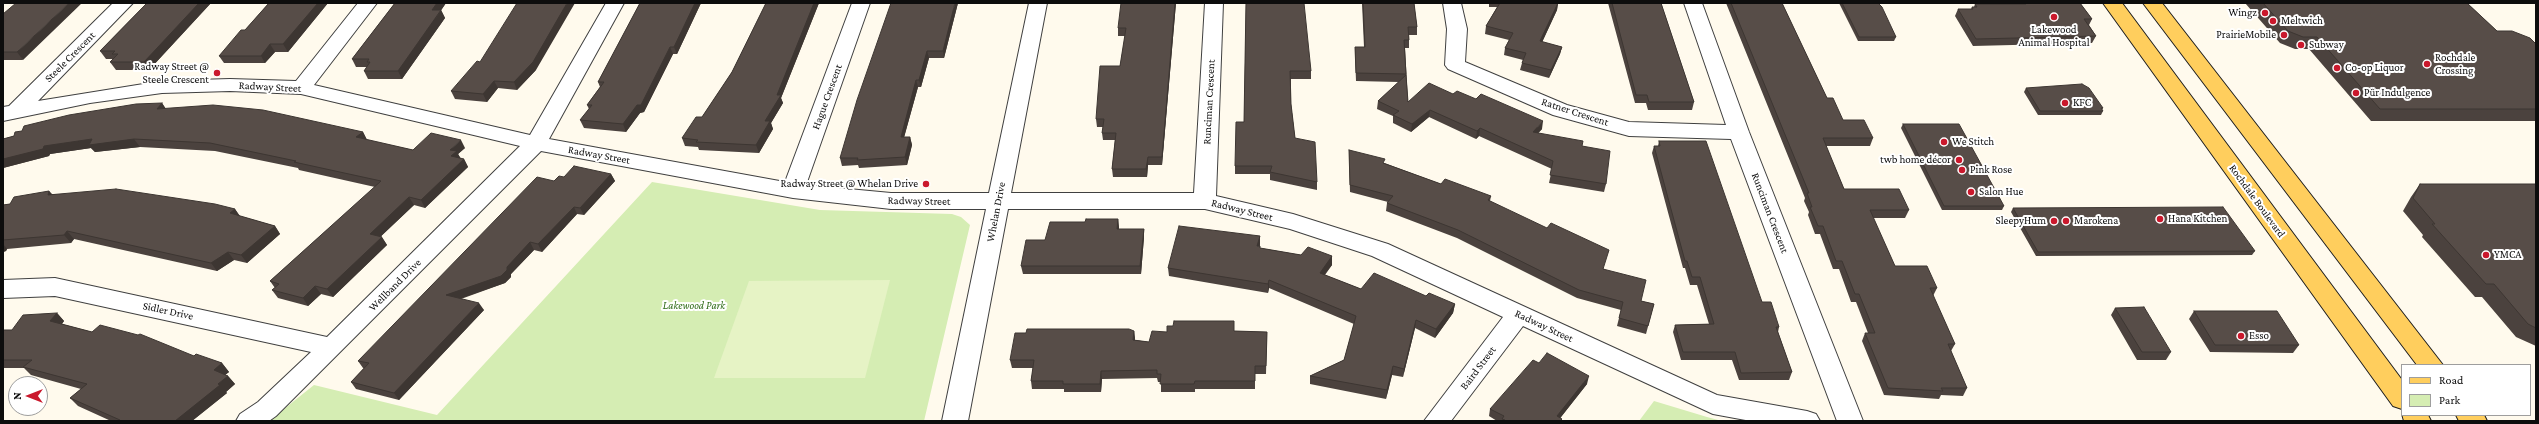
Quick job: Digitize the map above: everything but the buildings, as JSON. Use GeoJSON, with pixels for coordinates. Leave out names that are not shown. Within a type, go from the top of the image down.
{"type":"FeatureCollection","features":[{"type":"Feature","properties":{"kind":"main road","name":"Rochdale Boulevard"},"geometry":{"type":"LineString","coordinates":[[2112,3],[2401,398]]}},
{"type":"Feature","properties":{"kind":"main road"},"geometry":{"type":"LineString","coordinates":[[2152,3],[2430,364]]}},
{"type":"Feature","properties":{"kind":"street","name":"Steele Crescent"},"geometry":{"type":"LineString","coordinates":[[9,112],[124,3]]}},
{"type":"Feature","properties":{"kind":"street"},"geometry":{"type":"LineString","coordinates":[[301,88],[368,3]]}},
{"type":"Feature","properties":{"kind":"street"},"geometry":{"type":"LineString","coordinates":[[536,143],[615,3]]}},
{"type":"Feature","properties":{"kind":"street","name":"Hague Crescent"},"geometry":{"type":"LineString","coordinates":[[793,191],[861,3]]}},
{"type":"Feature","properties":{"kind":"street","name":"Whelan Drive"},"geometry":{"type":"LineString","coordinates":[[955,421],[1038,3]]}},
{"type":"Feature","properties":{"kind":"street","name":"Runciman Crescent"},"geometry":{"type":"LineString","coordinates":[[1204,201],[1214,3]]}},
{"type":"Feature","properties":{"kind":"street","name":"Ratner Crescent"},"geometry":{"type":"LineString","coordinates":[[1452,3],[1457,29],[1455,65],[1560,110],[1629,129],[1739,132]]}},
{"type":"Feature","properties":{"kind":"street","name":"Runciman Crescent"},"geometry":{"type":"LineString","coordinates":[[1692,3],[1739,132],[1850,421]]}},
{"type":"Feature","properties":{"kind":"street","name":"Radway Street"},"geometry":{"type":"LineString","coordinates":[[9,112],[162,87],[230,85],[301,88],[536,143],[793,191],[891,201],[1204,201],[1293,222],[1380,250],[1713,404],[1807,421]]}},
{"type":"Feature","properties":{"kind":"street","name":"Wellband Drive"},"geometry":{"type":"LineString","coordinates":[[249,421],[267,409],[332,347],[536,143]]}},
{"type":"Feature","properties":{"kind":"street","name":"Sidler Drive"},"geometry":{"type":"LineString","coordinates":[[3,289],[55,287],[332,347]]}},
{"type":"Feature","properties":{"kind":"street","name":"Baird Street"},"geometry":{"type":"LineString","coordinates":[[1438,421],[1519,314]]}},
{"type":"Feature","properties":{"kind":"green space","name":"Lakewood Park"},"geometry":{"type":"Polygon","coordinates":[[[652,182],[820,210],[952,214],[961,217],[970,225],[924,421],[269,421],[314,385],[437,415],[652,182]]]}},
{"type":"Feature","properties":{"kind":"green space"},"geometry":{"type":"Polygon","coordinates":[[[890,280],[865,378],[714,378],[749,281],[890,280]]]}},
{"type":"Feature","properties":{"kind":"green space"},"geometry":{"type":"Polygon","coordinates":[[[1654,401],[1707,417],[1722,421],[1639,421],[1654,401]]]}},
{"type":"Feature","properties":{"kind":"place","name":"Wingz"},"geometry":{"type":"Point","coordinates":[2265,13]}},
{"type":"Feature","properties":{"kind":"place","name":"Lakewood Animal Hospital"},"geometry":{"type":"Point","coordinates":[2054,17]}},
{"type":"Feature","properties":{"kind":"place","name":"Meltwich"},"geometry":{"type":"Point","coordinates":[2273,21]}},
{"type":"Feature","properties":{"kind":"place","name":"PrairieMobile"},"geometry":{"type":"Point","coordinates":[2284,35]}},
{"type":"Feature","properties":{"kind":"place","name":"Subway"},"geometry":{"type":"Point","coordinates":[2301,45]}},
{"type":"Feature","properties":{"kind":"place","name":"Rochdale Crossing"},"geometry":{"type":"Point","coordinates":[2427,64]}},
{"type":"Feature","properties":{"kind":"place","name":"Co-op Liquor"},"geometry":{"type":"Point","coordinates":[2337,68]}},
{"type":"Feature","properties":{"kind":"place","name":"Radway Street @ Steele Crescent"},"geometry":{"type":"Point","coordinates":[217,73]}},
{"type":"Feature","properties":{"kind":"place","name":"Pür Indulgence"},"geometry":{"type":"Point","coordinates":[2356,93]}},
{"type":"Feature","properties":{"kind":"place","name":"KFC"},"geometry":{"type":"Point","coordinates":[2065,103]}},
{"type":"Feature","properties":{"kind":"place","name":"We Stitch"},"geometry":{"type":"Point","coordinates":[1944,142]}},
{"type":"Feature","properties":{"kind":"place","name":"twb home décor"},"geometry":{"type":"Point","coordinates":[1959,160]}},
{"type":"Feature","properties":{"kind":"place","name":"Pink Rose"},"geometry":{"type":"Point","coordinates":[1962,170]}},
{"type":"Feature","properties":{"kind":"place","name":"Radway Street @ Whelan Drive"},"geometry":{"type":"Point","coordinates":[926,184]}},
{"type":"Feature","properties":{"kind":"place","name":"Salon Hue"},"geometry":{"type":"Point","coordinates":[1971,192]}},
{"type":"Feature","properties":{"kind":"place","name":"Hana Kitchen"},"geometry":{"type":"Point","coordinates":[2160,219]}},
{"type":"Feature","properties":{"kind":"place","name":"SleepyHum"},"geometry":{"type":"Point","coordinates":[2054,221]}},
{"type":"Feature","properties":{"kind":"place","name":"Marokena"},"geometry":{"type":"Point","coordinates":[2066,221]}},
{"type":"Feature","properties":{"kind":"place","name":"YMCA"},"geometry":{"type":"Point","coordinates":[2486,255]}},
{"type":"Feature","properties":{"kind":"place","name":"Esso"},"geometry":{"type":"Point","coordinates":[2241,336]}}]}
